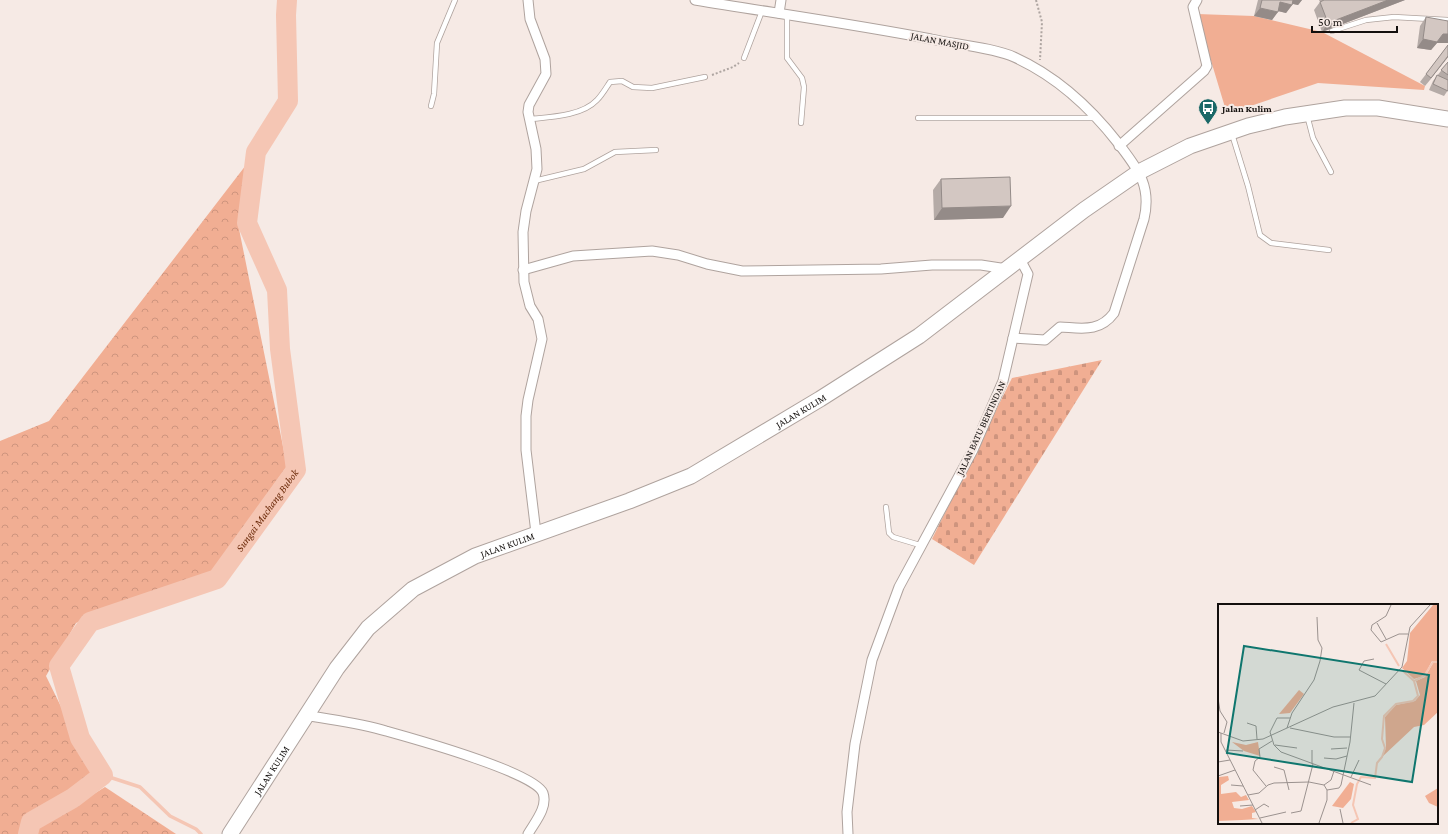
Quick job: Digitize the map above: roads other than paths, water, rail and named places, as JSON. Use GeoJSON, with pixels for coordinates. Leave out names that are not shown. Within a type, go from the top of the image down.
{"type":"FeatureCollection","features":[{"type":"Feature","properties":{"kind":"main road","name":"JALAN KULIM"},"geometry":{"type":"LineString","coordinates":[[230,834],[305,715],[337,668],[368,628],[413,589],[475,556],[629,501],[691,476],[876,364],[919,336],[1084,210],[1140,172],[1190,146],[1231,130],[1306,114],[1345,108],[1378,108],[1448,119]]}},
{"type":"Feature","properties":{"kind":"street"},"geometry":{"type":"LineString","coordinates":[[528,0],[530,19],[543,54],[546,74],[529,105],[530,119],[536,149],[537,169],[522,232],[522,270],[530,306],[538,319],[542,339],[528,400],[526,416],[526,450],[536,533]]}},
{"type":"Feature","properties":{"kind":"street","name":"JALAN MASJID"},"geometry":{"type":"LineString","coordinates":[[695,0],[878,29],[995,51],[1013,56],[1067,89],[1099,118],[1140,172]]}},
{"type":"Feature","properties":{"kind":"street"},"geometry":{"type":"LineString","coordinates":[[781,0],[783,14]]}},
{"type":"Feature","properties":{"kind":"street"},"geometry":{"type":"LineString","coordinates":[[1119,146],[1204,72],[1208,66],[1193,7],[1197,0]]}},
{"type":"Feature","properties":{"kind":"street"},"geometry":{"type":"LineString","coordinates":[[1013,338],[1045,340],[1060,327],[1083,330],[1108,321],[1114,314],[1146,208],[1146,198],[1140,172]]}},
{"type":"Feature","properties":{"kind":"street"},"geometry":{"type":"LineString","coordinates":[[522,270],[573,256],[652,251],[678,255],[707,264],[742,271],[881,269],[932,265],[981,265],[1007,269]]}},
{"type":"Feature","properties":{"kind":"street","name":"JALAN BATU BERTINDAN"},"geometry":{"type":"LineString","coordinates":[[848,834],[847,812],[855,744],[872,660],[899,587],[973,450],[1003,381],[1028,274],[1020,259]]}},
{"type":"Feature","properties":{"kind":"street"},"geometry":{"type":"LineString","coordinates":[[305,715],[385,730],[502,768],[535,784],[542,791],[545,800],[542,810],[528,834]]}},
{"type":"Feature","properties":{"kind":"lane"},"geometry":{"type":"LineString","coordinates":[[431,106],[434,94],[437,43],[455,0]]}},
{"type":"Feature","properties":{"kind":"lane"},"geometry":{"type":"LineString","coordinates":[[744,58],[762,11]]}},
{"type":"Feature","properties":{"kind":"lane"},"geometry":{"type":"LineString","coordinates":[[783,14],[787,58],[802,78],[804,87],[801,123]]}},
{"type":"Feature","properties":{"kind":"lane"},"geometry":{"type":"LineString","coordinates":[[1332,31],[1366,20],[1394,17],[1448,20]]}},
{"type":"Feature","properties":{"kind":"lane"},"geometry":{"type":"LineString","coordinates":[[530,119],[551,117],[585,109],[598,100],[610,82],[622,82],[633,87],[652,88],[705,78]]}},
{"type":"Feature","properties":{"kind":"lane"},"geometry":{"type":"LineString","coordinates":[[1306,114],[1313,138],[1331,172]]}},
{"type":"Feature","properties":{"kind":"lane"},"geometry":{"type":"LineString","coordinates":[[918,118],[1099,118]]}},
{"type":"Feature","properties":{"kind":"lane"},"geometry":{"type":"LineString","coordinates":[[1231,130],[1248,186],[1260,235],[1271,243],[1329,250]]}},
{"type":"Feature","properties":{"kind":"lane"},"geometry":{"type":"LineString","coordinates":[[534,181],[584,169],[615,152],[656,150]]}},
{"type":"Feature","properties":{"kind":"lane"},"geometry":{"type":"LineString","coordinates":[[886,508],[889,533],[893,537],[922,546]]}},
{"type":"Feature","properties":{"kind":"waterway","name":"Sungai Machang Bubok"},"geometry":{"type":"LineString","coordinates":[[28,834],[31,822],[73,798],[103,775],[80,738],[59,666],[90,622],[217,579],[296,470],[280,349],[277,290],[247,223],[256,152],[288,101],[287,0]]}},
{"type":"Feature","properties":{"kind":"waterway"},"geometry":{"type":"LineString","coordinates":[[103,775],[140,787],[170,816],[196,829],[201,834]]}},
{"type":"Feature","properties":{"kind":"place","name":"Jalan Kulim"},"geometry":{"type":"Point","coordinates":[1208,125]}}]}
